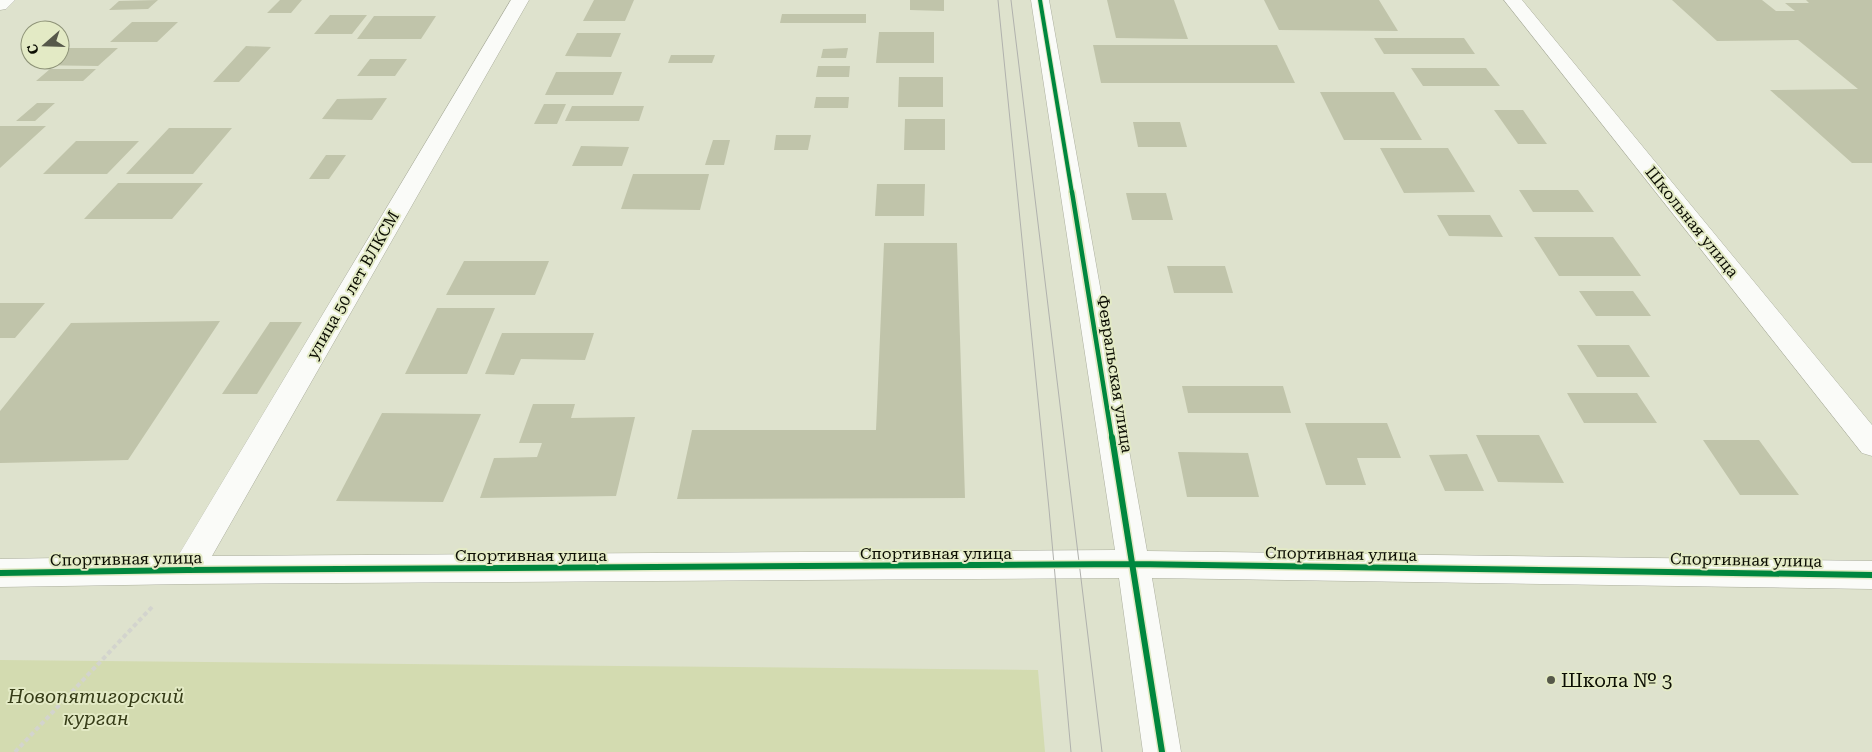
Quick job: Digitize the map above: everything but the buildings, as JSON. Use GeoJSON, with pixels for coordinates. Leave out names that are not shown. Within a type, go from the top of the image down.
{"type":"FeatureCollection","features":[{"type":"Feature","properties":{"kind":"street"},"geometry":{"type":"LineString","coordinates":[[0,5],[6,0]]}},
{"type":"Feature","properties":{"kind":"street","name":"улица 50 лет ВЛКСМ"},"geometry":{"type":"LineString","coordinates":[[187,570],[520,0]]}},
{"type":"Feature","properties":{"kind":"street","name":"Февральская улица"},"geometry":{"type":"LineString","coordinates":[[1040,0],[1162,752]]}},
{"type":"Feature","properties":{"kind":"street","name":"Школьная улица"},"geometry":{"type":"LineString","coordinates":[[1513,0],[1872,445]]}},
{"type":"Feature","properties":{"kind":"street","name":"Спортивная улица"},"geometry":{"type":"LineString","coordinates":[[0,573],[187,570],[1133,564],[1872,575]]}},
{"type":"Feature","properties":{"kind":"path"},"geometry":{"type":"LineString","coordinates":[[14,752],[187,570]]}},
{"type":"Feature","properties":{"kind":"green space","name":"Новопятигорский курган"},"geometry":{"type":"Polygon","coordinates":[[[0,660],[1038,670],[1045,752],[0,752],[0,660]]]}},
{"type":"Feature","properties":{"kind":"tram line"},"geometry":{"type":"LineString","coordinates":[[998,0],[1049,509],[1071,752]]}},
{"type":"Feature","properties":{"kind":"tram line"},"geometry":{"type":"LineString","coordinates":[[1011,0],[1102,752]]}},
{"type":"Feature","properties":{"kind":"cycle path"},"geometry":{"type":"LineString","coordinates":[[1040,0],[1162,752]]}},
{"type":"Feature","properties":{"kind":"cycle path"},"geometry":{"type":"LineString","coordinates":[[0,573],[187,570],[1133,564],[1872,575]]}},
{"type":"Feature","properties":{"kind":"place","name":"Школа № 3"},"geometry":{"type":"Point","coordinates":[1551,680]}}]}
